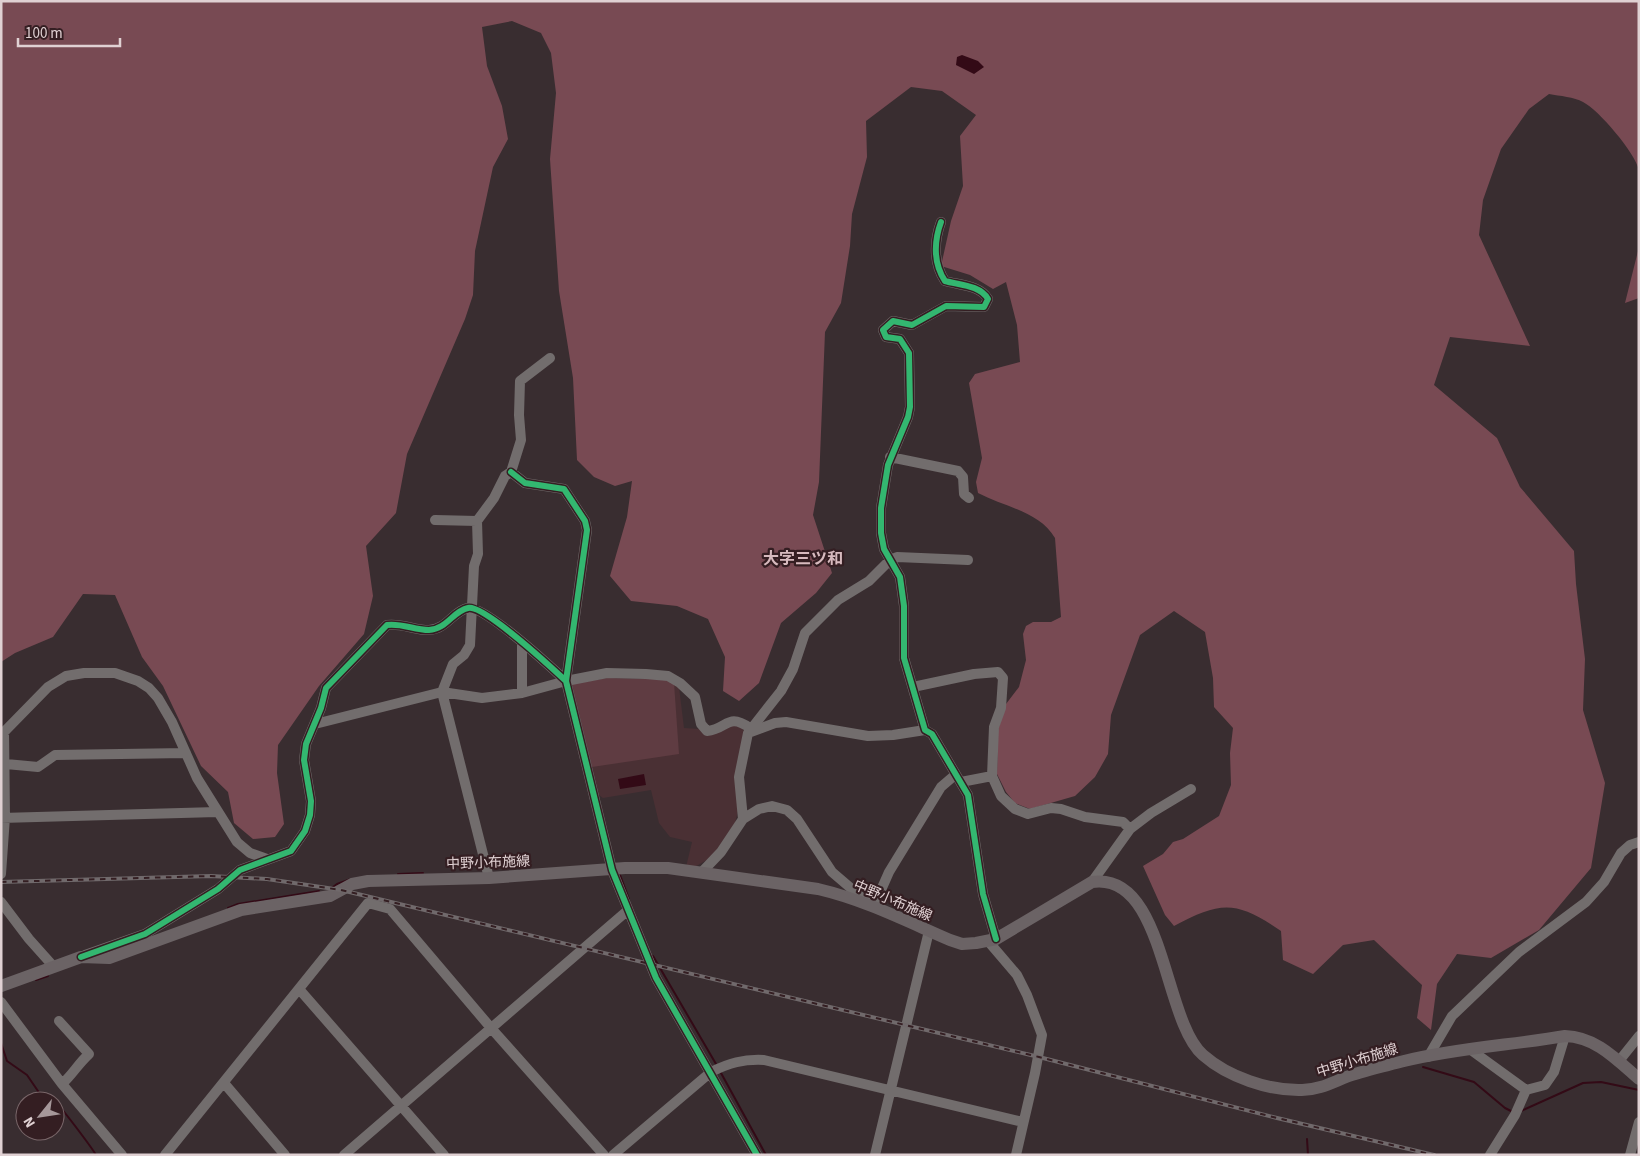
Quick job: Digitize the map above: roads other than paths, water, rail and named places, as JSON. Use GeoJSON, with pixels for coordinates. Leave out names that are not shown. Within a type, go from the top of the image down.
{"type":"FeatureCollection","features":[{"type":"Feature","properties":{"kind":"main road","name":"中野小布施線"},"geometry":{"type":"LineString","coordinates":[[1,986],[81,957],[109,958],[242,910],[330,896],[352,884],[368,881],[488,878],[625,868],[668,868],[818,889],[871,904],[962,944],[992,940],[1092,882],[1102,880],[1112,882],[1124,889],[1139,906],[1149,924],[1183,1022],[1193,1043],[1202,1054],[1236,1075],[1254,1082],[1302,1090],[1321,1088],[1375,1069],[1428,1057],[1565,1036],[1580,1036],[1598,1044],[1639,1079]]}},
{"type":"Feature","properties":{"kind":"street"},"geometry":{"type":"LineString","coordinates":[[925,730],[904,658],[903,591],[900,577],[884,549],[881,533],[881,508],[890,457],[908,417],[909,353],[900,339],[886,337],[884,330],[893,321],[912,325],[946,306],[984,306],[988,300],[985,294],[979,290],[945,281],[938,271],[935,247],[942,222]]}},
{"type":"Feature","properties":{"kind":"street"},"geometry":{"type":"LineString","coordinates":[[488,878],[442,692],[453,664],[464,655],[470,645],[474,566],[478,554],[477,522],[494,498],[505,476],[511,472],[521,440],[519,415],[520,381],[550,358]]}},
{"type":"Feature","properties":{"kind":"street"},"geometry":{"type":"LineString","coordinates":[[890,457],[958,471],[963,477],[964,494],[969,498]]}},
{"type":"Feature","properties":{"kind":"street"},"geometry":{"type":"LineString","coordinates":[[511,472],[525,483],[564,489],[585,521],[587,530],[566,681],[612,870],[627,911],[656,978],[757,1155]]}},
{"type":"Feature","properties":{"kind":"street"},"geometry":{"type":"LineString","coordinates":[[435,520],[477,522]]}},
{"type":"Feature","properties":{"kind":"street"},"geometry":{"type":"LineString","coordinates":[[743,819],[738,777],[749,730],[781,691],[793,669],[805,634],[838,600],[869,581],[890,560],[897,557],[968,560]]}},
{"type":"Feature","properties":{"kind":"street"},"geometry":{"type":"LineString","coordinates":[[81,957],[145,934],[218,889],[240,870],[267,859],[281,857],[291,851],[305,831],[310,815],[311,801],[304,760],[306,744],[315,724],[326,688],[387,625],[398,624],[429,630],[442,627],[466,608],[473,607],[496,621],[566,681]]}},
{"type":"Feature","properties":{"kind":"street"},"geometry":{"type":"LineString","coordinates":[[522,642],[522,693]]}},
{"type":"Feature","properties":{"kind":"street"},"geometry":{"type":"LineString","coordinates":[[913,687],[974,674],[998,672],[1003,678],[1001,708],[994,727],[992,776],[1001,796],[1015,809],[1028,814],[1050,808],[1061,809],[1085,817],[1123,822],[1130,829]]}},
{"type":"Feature","properties":{"kind":"street"},"geometry":{"type":"LineString","coordinates":[[1,874],[6,764],[2,738],[4,732],[48,688],[66,676],[84,673],[124,675],[149,688],[168,714],[217,812],[237,842],[250,853],[267,859]]}},
{"type":"Feature","properties":{"kind":"street"},"geometry":{"type":"LineString","coordinates":[[315,724],[442,692],[482,698],[522,693],[566,681],[607,674],[668,676],[680,683],[695,697],[701,724],[707,731],[716,730],[725,722],[734,720],[740,721],[749,730]]}},
{"type":"Feature","properties":{"kind":"street"},"geometry":{"type":"LineString","coordinates":[[749,730],[786,722],[868,736],[893,735],[925,730],[932,734],[968,795],[992,940],[1017,975],[1027,994],[1042,1035],[1036,1073],[1016,1155]]}},
{"type":"Feature","properties":{"kind":"street"},"geometry":{"type":"LineString","coordinates":[[6,764],[38,766],[54,756],[186,753]]}},
{"type":"Feature","properties":{"kind":"street"},"geometry":{"type":"LineString","coordinates":[[701,873],[721,852],[743,819],[759,809],[772,806],[787,810],[797,819],[832,872],[871,904],[940,787],[958,778],[992,776]]}},
{"type":"Feature","properties":{"kind":"street"},"geometry":{"type":"LineString","coordinates":[[1092,882],[1130,829],[1151,813],[1191,789]]}},
{"type":"Feature","properties":{"kind":"street"},"geometry":{"type":"LineString","coordinates":[[3,818],[217,812]]}},
{"type":"Feature","properties":{"kind":"street"},"geometry":{"type":"LineString","coordinates":[[1428,1057],[1458,1010],[1519,952],[1586,902],[1604,882],[1621,853],[1630,845],[1639,842]]}},
{"type":"Feature","properties":{"kind":"street"},"geometry":{"type":"LineString","coordinates":[[1,902],[29,939],[54,967]]}},
{"type":"Feature","properties":{"kind":"street"},"geometry":{"type":"LineString","coordinates":[[165,1155],[368,903],[390,909],[491,1028],[604,1155]]}},
{"type":"Feature","properties":{"kind":"street"},"geometry":{"type":"LineString","coordinates":[[344,1155],[627,911]]}},
{"type":"Feature","properties":{"kind":"street"},"geometry":{"type":"LineString","coordinates":[[875,1155],[929,931]]}},
{"type":"Feature","properties":{"kind":"street"},"geometry":{"type":"LineString","coordinates":[[299,989],[444,1155]]}},
{"type":"Feature","properties":{"kind":"street"},"geometry":{"type":"LineString","coordinates":[[1,1002],[62,1084],[122,1155]]}},
{"type":"Feature","properties":{"kind":"street"},"geometry":{"type":"LineString","coordinates":[[59,1021],[89,1054],[77,1065],[76,1071],[62,1084]]}},
{"type":"Feature","properties":{"kind":"street"},"geometry":{"type":"LineString","coordinates":[[1526,1090],[1545,1085],[1554,1072],[1565,1036]]}},
{"type":"Feature","properties":{"kind":"street"},"geometry":{"type":"LineString","coordinates":[[1619,1061],[1639,1036]]}},
{"type":"Feature","properties":{"kind":"street"},"geometry":{"type":"LineString","coordinates":[[1471,1050],[1526,1090]]}},
{"type":"Feature","properties":{"kind":"street"},"geometry":{"type":"LineString","coordinates":[[612,1155],[710,1072],[744,1059],[764,1060],[1023,1122]]}},
{"type":"Feature","properties":{"kind":"street"},"geometry":{"type":"LineString","coordinates":[[224,1083],[285,1155]]}},
{"type":"Feature","properties":{"kind":"street"},"geometry":{"type":"LineString","coordinates":[[1490,1155],[1515,1115],[1526,1090]]}},
{"type":"Feature","properties":{"kind":"street"},"geometry":{"type":"LineString","coordinates":[[1630,1155],[1639,1122]]}},
{"type":"Feature","properties":{"kind":"waterway"},"geometry":{"type":"LineString","coordinates":[[398,874],[423,873]]}},
{"type":"Feature","properties":{"kind":"waterway"},"geometry":{"type":"LineString","coordinates":[[620,875],[629,899]]}},
{"type":"Feature","properties":{"kind":"waterway"},"geometry":{"type":"LineString","coordinates":[[329,890],[337,884],[351,879]]}},
{"type":"Feature","properties":{"kind":"waterway"},"geometry":{"type":"LineString","coordinates":[[228,908],[238,904],[319,891]]}},
{"type":"Feature","properties":{"kind":"waterway"},"geometry":{"type":"LineString","coordinates":[[653,956],[716,1064]]}},
{"type":"Feature","properties":{"kind":"waterway"},"geometry":{"type":"LineString","coordinates":[[36,980],[48,976]]}},
{"type":"Feature","properties":{"kind":"waterway"},"geometry":{"type":"LineString","coordinates":[[1,1043],[7,1061],[27,1075],[38,1091]]}},
{"type":"Feature","properties":{"kind":"waterway"},"geometry":{"type":"LineString","coordinates":[[1423,1067],[1474,1082],[1505,1108],[1513,1112]]}},
{"type":"Feature","properties":{"kind":"waterway"},"geometry":{"type":"LineString","coordinates":[[721,1073],[766,1155]]}},
{"type":"Feature","properties":{"kind":"waterway"},"geometry":{"type":"LineString","coordinates":[[1521,1111],[1583,1083],[1601,1082],[1639,1090]]}},
{"type":"Feature","properties":{"kind":"waterway"},"geometry":{"type":"LineString","coordinates":[[65,1113],[96,1155]]}},
{"type":"Feature","properties":{"kind":"waterway"},"geometry":{"type":"LineString","coordinates":[[1307,1139],[1308,1155]]}},
{"type":"Feature","properties":{"kind":"railway"},"geometry":{"type":"LineString","coordinates":[[1,882],[211,876],[267,879],[341,890],[1039,1057],[1277,1118],[1434,1155]]}},
{"type":"Feature","properties":{"kind":"district","name":"大字三ツ和"},"geometry":{"type":"Point","coordinates":[803,558]}}]}
